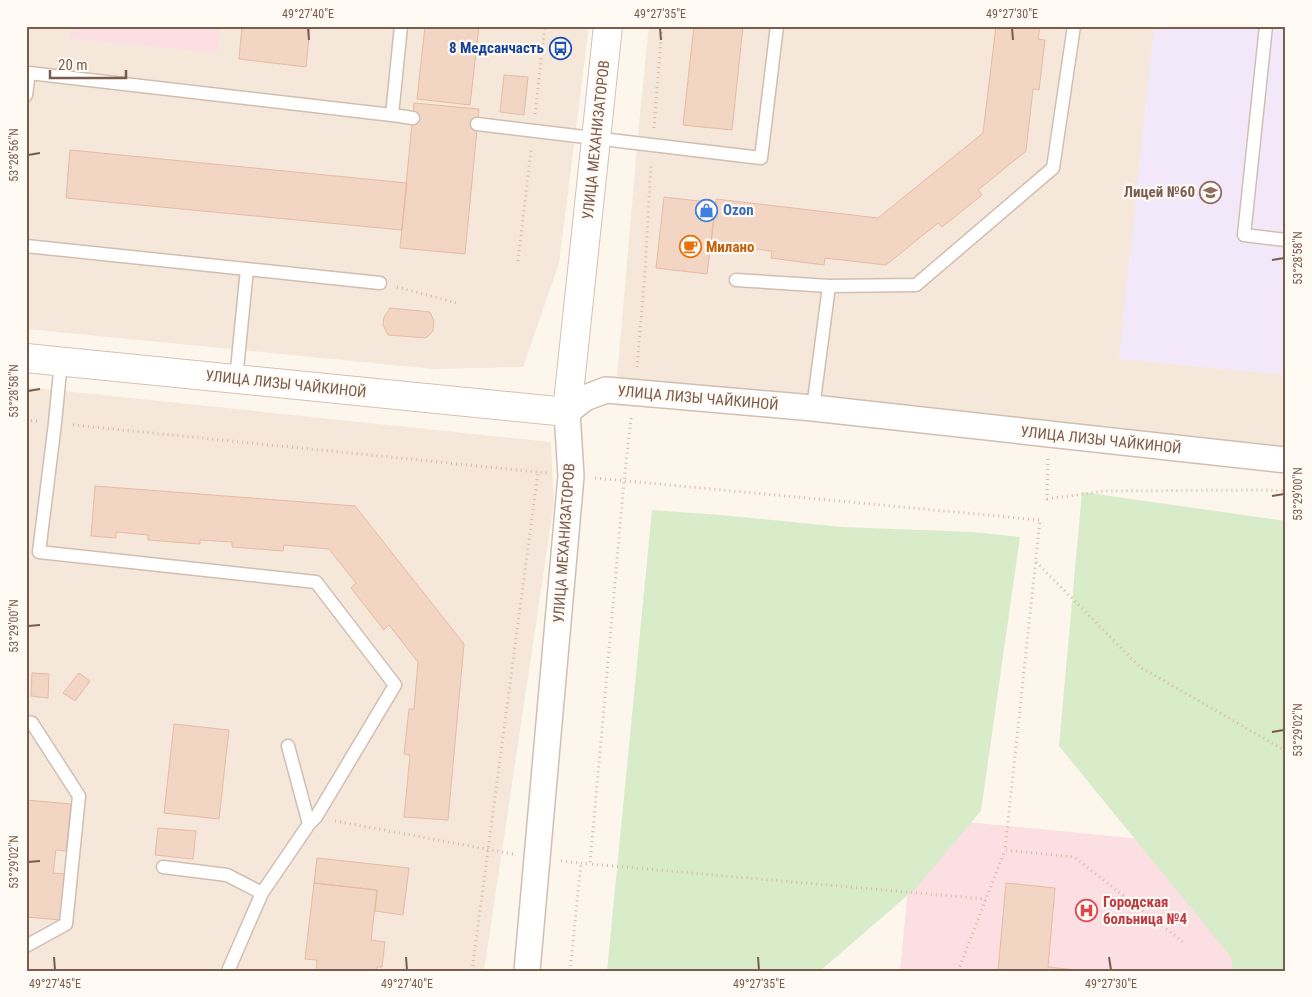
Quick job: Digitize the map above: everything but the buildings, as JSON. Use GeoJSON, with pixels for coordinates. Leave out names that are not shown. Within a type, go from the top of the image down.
{"type":"FeatureCollection","features":[{"type":"Feature","properties":{"kind":"main road","name":"УЛИЦА МЕХАНИЗАТОРОВ"},"geometry":{"type":"LineString","coordinates":[[567,412],[608,26]]}},
{"type":"Feature","properties":{"kind":"main road","name":"УЛИЦА ЛИЗЫ ЧАЙКИНОЙ"},"geometry":{"type":"LineString","coordinates":[[26,358],[567,412]]}},
{"type":"Feature","properties":{"kind":"street","name":"УЛИЦА ЛИЗЫ ЧАЙКИНОЙ"},"geometry":{"type":"LineString","coordinates":[[567,412],[585,398],[606,390],[813,408],[1286,460]]}},
{"type":"Feature","properties":{"kind":"street","name":"УЛИЦА МЕХАНИЗАТОРОВ"},"geometry":{"type":"LineString","coordinates":[[527,971],[571,476],[567,412]]}},
{"type":"Feature","properties":{"kind":"lane"},"geometry":{"type":"LineString","coordinates":[[392,115],[401,26]]}},
{"type":"Feature","properties":{"kind":"lane"},"geometry":{"type":"LineString","coordinates":[[477,124],[761,158],[777,26]]}},
{"type":"Feature","properties":{"kind":"lane"},"geometry":{"type":"LineString","coordinates":[[736,280],[829,286],[916,285],[1053,168],[1074,26]]}},
{"type":"Feature","properties":{"kind":"lane"},"geometry":{"type":"LineString","coordinates":[[1266,26],[1244,235],[1286,240]]}},
{"type":"Feature","properties":{"kind":"lane"},"geometry":{"type":"LineString","coordinates":[[26,95],[29,73],[413,118]]}},
{"type":"Feature","properties":{"kind":"lane"},"geometry":{"type":"LineString","coordinates":[[26,246],[380,283]]}},
{"type":"Feature","properties":{"kind":"lane"},"geometry":{"type":"LineString","coordinates":[[236,379],[246,269]]}},
{"type":"Feature","properties":{"kind":"lane"},"geometry":{"type":"LineString","coordinates":[[813,408],[829,286]]}},
{"type":"Feature","properties":{"kind":"lane"},"geometry":{"type":"LineString","coordinates":[[61,361],[55,423],[32,551],[316,582],[395,685],[312,821],[262,893],[228,971]]}},
{"type":"Feature","properties":{"kind":"lane"},"geometry":{"type":"LineString","coordinates":[[26,722],[32,723],[79,796],[66,924],[26,946]]}},
{"type":"Feature","properties":{"kind":"lane"},"geometry":{"type":"LineString","coordinates":[[288,746],[312,821]]}},
{"type":"Feature","properties":{"kind":"lane"},"geometry":{"type":"LineString","coordinates":[[163,867],[227,875],[262,893]]}},
{"type":"Feature","properties":{"kind":"path"},"geometry":{"type":"LineString","coordinates":[[590,864],[624,481],[646,273],[652,144],[662,26]]}},
{"type":"Feature","properties":{"kind":"path"},"geometry":{"type":"LineString","coordinates":[[380,283],[457,303]]}},
{"type":"Feature","properties":{"kind":"path"},"geometry":{"type":"LineString","coordinates":[[26,420],[571,476],[1040,520],[1005,850],[958,971]]}},
{"type":"Feature","properties":{"kind":"path"},"geometry":{"type":"LineString","coordinates":[[1049,435],[1047,499],[1105,491],[1286,491]]}},
{"type":"Feature","properties":{"kind":"path"},"geometry":{"type":"LineString","coordinates":[[472,971],[538,472]]}},
{"type":"Feature","properties":{"kind":"path"},"geometry":{"type":"LineString","coordinates":[[1035,562],[1140,667],[1286,751]]}},
{"type":"Feature","properties":{"kind":"path"},"geometry":{"type":"LineString","coordinates":[[312,821],[538,859],[986,899]]}},
{"type":"Feature","properties":{"kind":"path"},"geometry":{"type":"LineString","coordinates":[[1005,850],[1074,856],[1183,942]]}},
{"type":"Feature","properties":{"kind":"path"},"geometry":{"type":"LineString","coordinates":[[570,971],[581,863]]}},
{"type":"Feature","properties":{"kind":"shaded area"},"geometry":{"type":"Polygon","coordinates":[[[26,26],[589,26],[559,263],[523,367],[434,369],[26,329],[26,26]]]}},
{"type":"Feature","properties":{"kind":"shaded area"},"geometry":{"type":"Polygon","coordinates":[[[71,26],[220,26],[217,53],[69,38],[71,26]]]}},
{"type":"Feature","properties":{"kind":"shaded area"},"geometry":{"type":"Polygon","coordinates":[[[649,26],[1286,26],[1286,452],[617,378],[649,26]]]}},
{"type":"Feature","properties":{"kind":"shaded area","name":"Лицей №60"},"geometry":{"type":"Polygon","coordinates":[[[1154,26],[1286,26],[1286,375],[1119,359],[1154,26]]]}},
{"type":"Feature","properties":{"kind":"shaded area"},"geometry":{"type":"Polygon","coordinates":[[[26,387],[551,442],[554,503],[484,971],[26,971],[26,387]]]}},
{"type":"Feature","properties":{"kind":"shaded area","name":"Городская больница №4"},"geometry":{"type":"Polygon","coordinates":[[[915,817],[1275,852],[1263,971],[900,971],[915,817]]]}},
{"type":"Feature","properties":{"kind":"green space"},"geometry":{"type":"Polygon","coordinates":[[[1082,492],[1286,521],[1286,971],[1233,971],[1231,957],[1059,746],[1082,492]]]}},
{"type":"Feature","properties":{"kind":"green space"},"geometry":{"type":"Polygon","coordinates":[[[652,510],[843,527],[973,532],[1020,537],[981,811],[916,888],[820,971],[607,971],[652,510]]]}},
{"type":"Feature","properties":{"kind":"place","name":"8 Медсанчасть"},"geometry":{"type":"Point","coordinates":[560,48]}},
{"type":"Feature","properties":{"kind":"place","name":"Лицей №60"},"geometry":{"type":"Point","coordinates":[1211,192]}},
{"type":"Feature","properties":{"kind":"place","name":"Ozon"},"geometry":{"type":"Point","coordinates":[707,210]}},
{"type":"Feature","properties":{"kind":"place","name":"Милано"},"geometry":{"type":"Point","coordinates":[690,247]}},
{"type":"Feature","properties":{"kind":"place","name":"Городская больница №4"},"geometry":{"type":"Point","coordinates":[1087,911]}}]}
